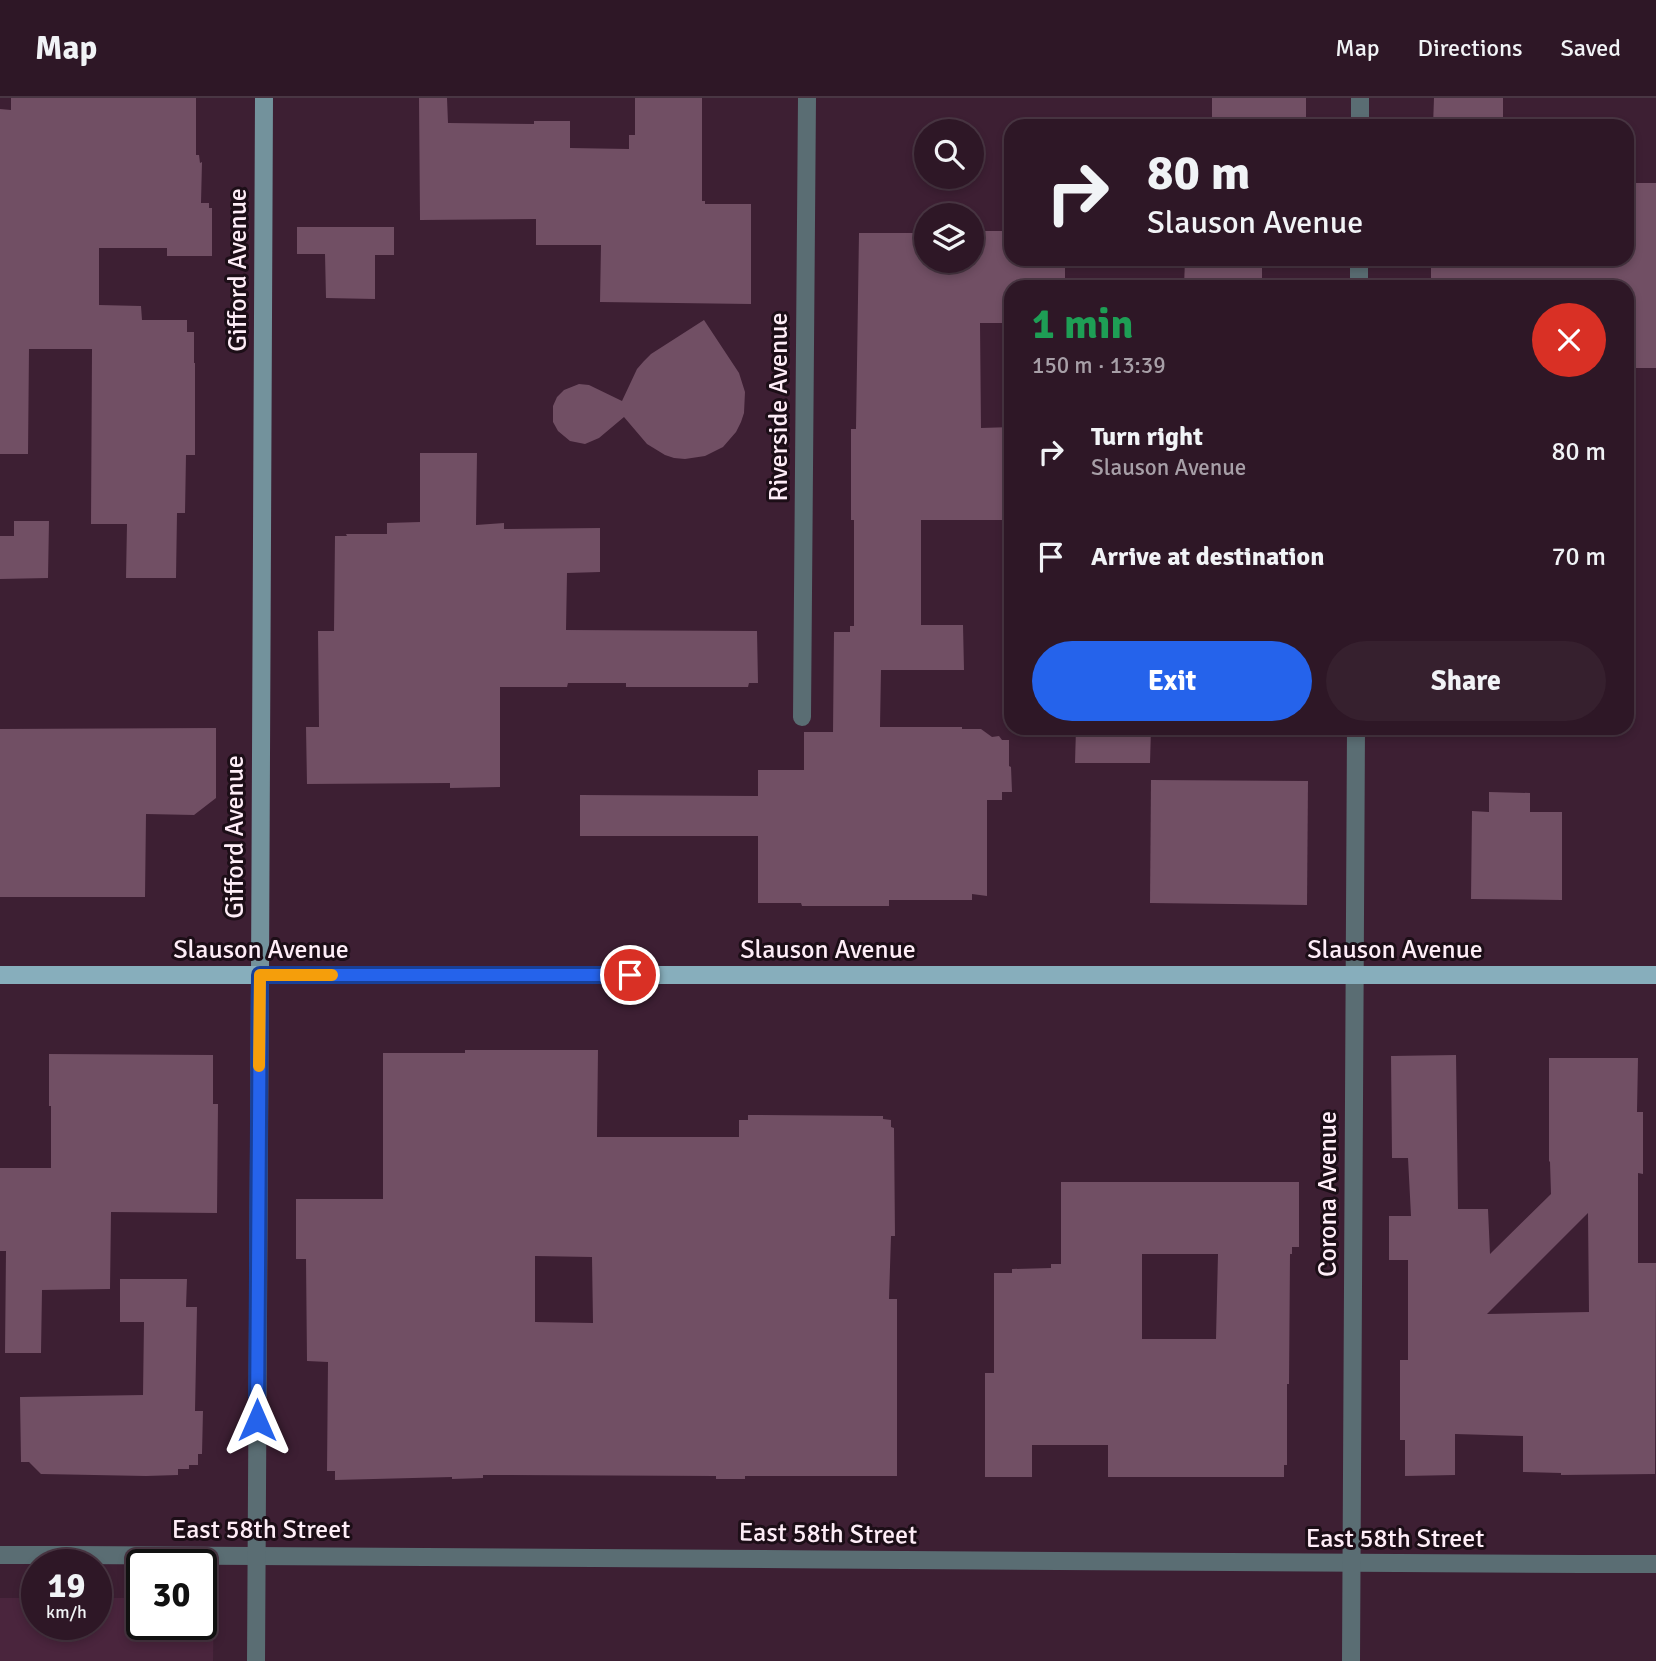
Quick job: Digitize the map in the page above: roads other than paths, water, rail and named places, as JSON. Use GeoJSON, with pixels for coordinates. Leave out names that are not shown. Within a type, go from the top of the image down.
{"type":"FeatureCollection","features":[{"type":"Feature","properties":{"kind":"main road","name":"Slauson Avenue"},"geometry":{"type":"LineString","coordinates":[[0,975],[1656,975]]}},
{"type":"Feature","properties":{"kind":"street","name":"Gifford Avenue"},"geometry":{"type":"LineString","coordinates":[[256,1661],[264,98]]}},
{"type":"Feature","properties":{"kind":"street","name":"Riverside Avenue"},"geometry":{"type":"LineString","coordinates":[[802,717],[807,98]]}},
{"type":"Feature","properties":{"kind":"street"},"geometry":{"type":"LineString","coordinates":[[1360,98],[1360,119]]}},
{"type":"Feature","properties":{"kind":"street","name":"Corona Avenue"},"geometry":{"type":"LineString","coordinates":[[1351,1661],[1356,735]]}},
{"type":"Feature","properties":{"kind":"street","name":"East 58th Street"},"geometry":{"type":"LineString","coordinates":[[0,1555],[257,1554],[1351,1564],[1656,1564]]}}]}
